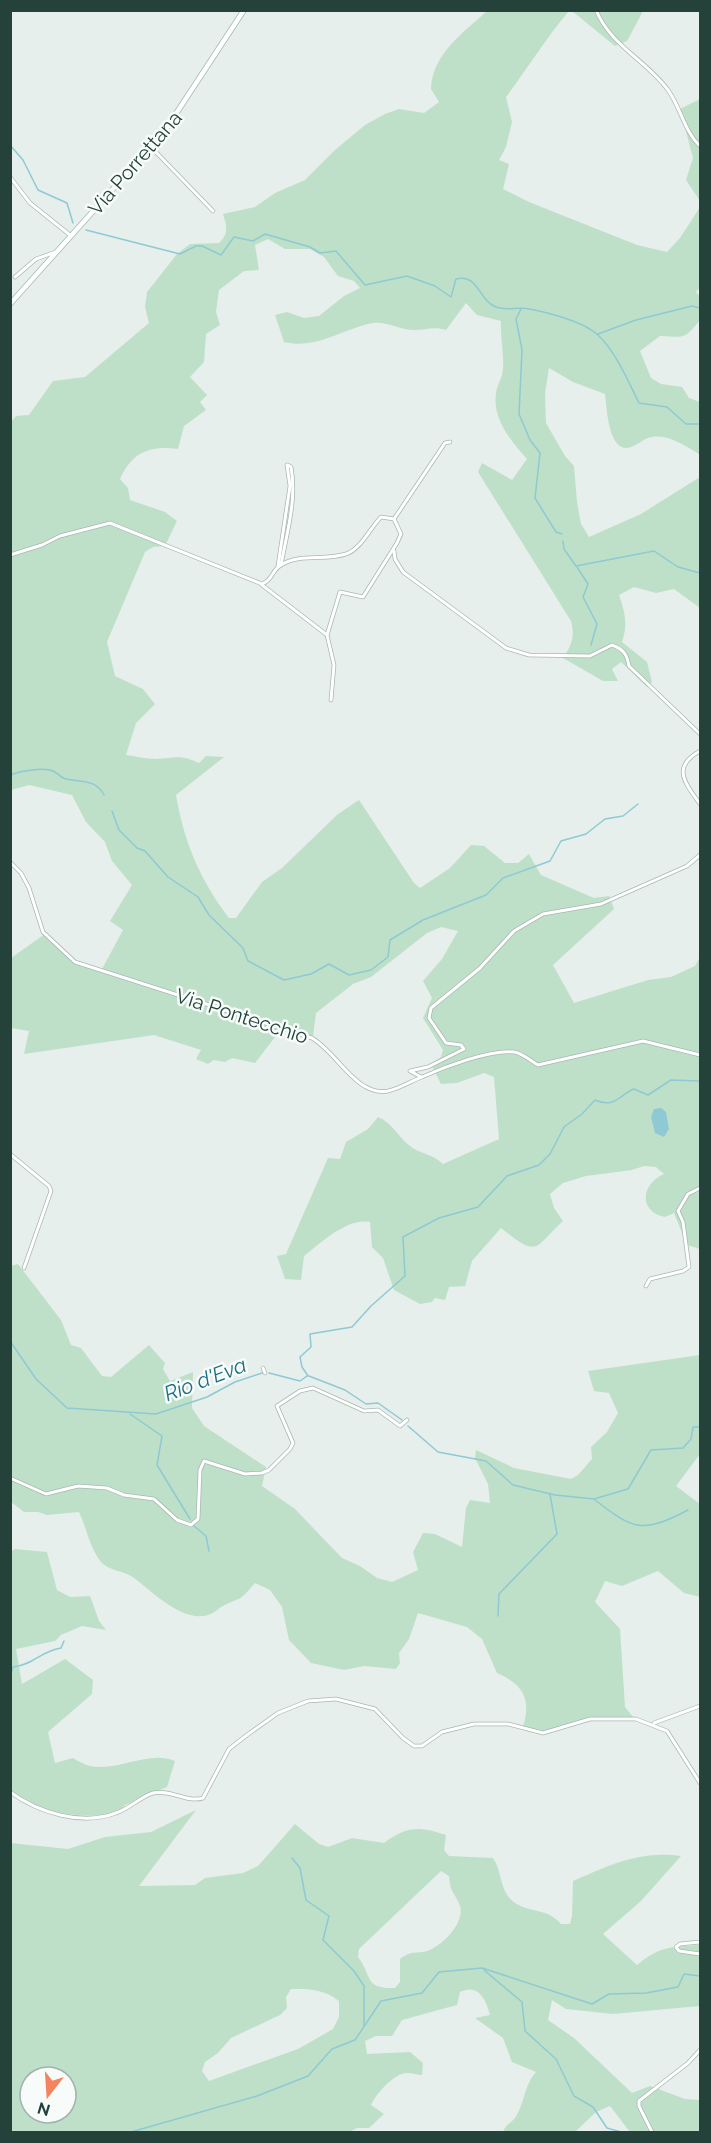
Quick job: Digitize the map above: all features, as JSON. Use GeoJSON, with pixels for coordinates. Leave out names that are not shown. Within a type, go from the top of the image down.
{"type":"FeatureCollection","features":[{"type":"Feature","properties":{"kind":"main road","name":"Via Porrettana"},"geometry":{"type":"LineString","coordinates":[[10,304],[151,147],[184,105],[244,10]]}},
{"type":"Feature","properties":{"kind":"street"},"geometry":{"type":"LineString","coordinates":[[596,10],[609,33],[668,89],[690,136],[700,146]]}},
{"type":"Feature","properties":{"kind":"street"},"geometry":{"type":"LineString","coordinates":[[151,147],[213,211]]}},
{"type":"Feature","properties":{"kind":"street"},"geometry":{"type":"LineString","coordinates":[[10,177],[30,203],[71,237]]}},
{"type":"Feature","properties":{"kind":"street"},"geometry":{"type":"LineString","coordinates":[[15,277],[36,259],[58,252]]}},
{"type":"Feature","properties":{"kind":"street"},"geometry":{"type":"LineString","coordinates":[[394,519],[445,443],[450,442]]}},
{"type":"Feature","properties":{"kind":"street"},"geometry":{"type":"LineString","coordinates":[[262,584],[270,581],[281,564],[289,532],[294,483],[289,465],[286,468],[290,486],[288,508],[277,568]]}},
{"type":"Feature","properties":{"kind":"street"},"geometry":{"type":"LineString","coordinates":[[281,564],[346,554],[355,549],[381,517],[394,519]]}},
{"type":"Feature","properties":{"kind":"street"},"geometry":{"type":"LineString","coordinates":[[331,700],[334,664],[327,635],[340,592],[363,597],[394,551],[401,534],[394,519]]}},
{"type":"Feature","properties":{"kind":"street"},"geometry":{"type":"LineString","coordinates":[[10,555],[42,545],[60,536],[110,523],[262,584],[327,635]]}},
{"type":"Feature","properties":{"kind":"street"},"geometry":{"type":"LineString","coordinates":[[394,551],[395,559],[403,572],[506,648],[529,655],[590,656],[612,645],[621,648],[627,656],[629,666],[700,734]]}},
{"type":"Feature","properties":{"kind":"street"},"geometry":{"type":"LineString","coordinates":[[700,751],[688,758],[683,765],[683,773],[687,786],[700,804]]}},
{"type":"Feature","properties":{"kind":"street"},"geometry":{"type":"LineString","coordinates":[[422,1077],[410,1071],[428,1067],[464,1049],[461,1045],[446,1043],[429,1018],[431,1008],[480,968],[514,931],[552,911],[586,909],[601,904],[687,866],[700,855]]}},
{"type":"Feature","properties":{"kind":"street","name":"Via Pontecchio"},"geometry":{"type":"LineString","coordinates":[[10,862],[21,873],[29,888],[43,932],[75,962],[312,1038],[324,1046],[366,1087],[385,1092],[396,1090],[422,1077],[498,1052],[517,1052],[538,1065],[643,1041],[700,1055]]}},
{"type":"Feature","properties":{"kind":"street"},"geometry":{"type":"LineString","coordinates":[[10,1154],[49,1186],[51,1191],[24,1268]]}},
{"type":"Feature","properties":{"kind":"street"},"geometry":{"type":"LineString","coordinates":[[646,1286],[650,1279],[683,1271],[689,1267],[683,1222],[678,1211],[688,1194],[700,1188]]}},
{"type":"Feature","properties":{"kind":"street"},"geometry":{"type":"LineString","coordinates":[[263,1368],[265,1373]]}},
{"type":"Feature","properties":{"kind":"street"},"geometry":{"type":"LineString","coordinates":[[10,1478],[46,1494],[87,1486],[107,1488],[124,1495],[154,1499],[177,1521],[191,1525],[198,1519],[200,1470],[204,1461],[254,1474],[269,1470],[290,1449],[292,1443],[277,1406],[300,1391],[313,1388],[364,1411],[378,1410],[400,1426],[407,1420]]}},
{"type":"Feature","properties":{"kind":"street"},"geometry":{"type":"LineString","coordinates":[[10,1792],[52,1814],[84,1819],[115,1814],[153,1793],[174,1793],[198,1799],[203,1798],[229,1749],[278,1713],[308,1701],[336,1699],[375,1708],[403,1738],[414,1746],[422,1746],[442,1732],[474,1724],[508,1724],[543,1733],[590,1719],[636,1719],[667,1731],[700,1784]]}},
{"type":"Feature","properties":{"kind":"street"},"geometry":{"type":"LineString","coordinates":[[652,1724],[700,1706]]}},
{"type":"Feature","properties":{"kind":"street"},"geometry":{"type":"LineString","coordinates":[[700,1942],[680,1944],[676,1947],[679,1951],[700,1954]]}},
{"type":"Feature","properties":{"kind":"street"},"geometry":{"type":"LineString","coordinates":[[652,2133],[639,2106],[639,2100],[688,2063],[700,2050]]}},
{"type":"Feature","properties":{"kind":"green space"},"geometry":{"type":"Polygon","coordinates":[[[487,11],[569,11],[506,97],[512,122],[506,147],[499,160],[509,164],[503,189],[529,202],[637,245],[667,252],[680,238],[700,207],[700,287],[696,292],[700,297],[700,320],[687,334],[679,337],[660,336],[640,351],[651,378],[661,384],[682,387],[689,398],[700,402],[700,455],[665,437],[649,438],[631,447],[623,448],[613,437],[610,429],[605,394],[573,382],[549,368],[545,393],[546,423],[565,456],[574,466],[581,524],[589,537],[641,514],[700,477],[700,608],[674,589],[656,593],[634,587],[619,595],[625,618],[622,642],[647,662],[652,682],[647,687],[621,662],[612,669],[618,681],[603,681],[563,658],[572,640],[571,621],[478,472],[482,463],[512,480],[527,459],[509,437],[497,412],[496,393],[503,367],[501,321],[477,315],[466,303],[446,330],[434,328],[409,330],[383,323],[373,323],[318,341],[296,344],[284,342],[275,315],[287,312],[304,318],[319,316],[344,296],[360,288],[354,281],[338,276],[324,257],[310,249],[285,249],[268,239],[255,245],[259,270],[244,271],[219,290],[216,312],[220,325],[206,334],[204,362],[190,377],[207,395],[200,402],[206,410],[184,426],[178,449],[159,448],[143,452],[130,462],[120,479],[128,488],[130,500],[165,512],[177,521],[165,546],[153,547],[145,552],[107,642],[115,676],[143,689],[155,704],[136,723],[126,755],[152,759],[173,757],[199,763],[206,756],[224,757],[176,795],[179,812],[195,860],[229,918],[236,918],[262,882],[282,868],[338,814],[359,800],[414,883],[420,888],[450,868],[471,845],[484,846],[505,863],[518,863],[529,854],[541,875],[594,898],[609,896],[614,909],[553,965],[574,1003],[648,980],[671,977],[695,966],[700,957],[700,1249],[687,1245],[674,1213],[665,1217],[650,1209],[646,1197],[647,1190],[657,1178],[664,1174],[656,1167],[644,1166],[632,1170],[586,1176],[563,1183],[550,1194],[554,1208],[563,1221],[540,1243],[535,1246],[522,1244],[501,1228],[472,1261],[465,1286],[449,1287],[445,1300],[435,1298],[432,1302],[420,1304],[394,1290],[383,1258],[372,1247],[370,1222],[344,1227],[304,1256],[301,1280],[285,1279],[277,1256],[286,1254],[328,1158],[340,1159],[346,1142],[368,1129],[378,1117],[388,1123],[410,1146],[443,1164],[499,1139],[494,1077],[484,1073],[457,1083],[441,1084],[431,1064],[441,1057],[443,1050],[423,1018],[432,998],[423,981],[442,959],[458,931],[441,927],[427,933],[371,977],[353,984],[316,1013],[313,1036],[282,1028],[255,1063],[232,1058],[225,1062],[214,1060],[208,1064],[196,1059],[201,1050],[154,1035],[24,1054],[29,1031],[11,1028],[11,958],[45,934],[70,957],[101,971],[123,930],[110,921],[132,885],[112,861],[105,842],[86,822],[72,795],[29,785],[11,790],[10,423],[16,416],[29,415],[53,381],[85,377],[149,323],[145,307],[147,292],[177,254],[190,244],[219,243],[226,230],[223,214],[255,207],[275,193],[305,180],[335,150],[365,125],[385,114],[399,109],[424,113],[439,102],[431,89],[437,65],[443,54],[459,36],[487,11]]]}},
{"type":"Feature","properties":{"kind":"green space"},"geometry":{"type":"Polygon","coordinates":[[[572,11],[643,11],[627,41],[615,46],[572,11]]]}},
{"type":"Feature","properties":{"kind":"green space"},"geometry":{"type":"Polygon","coordinates":[[[700,99],[700,201],[686,180],[693,158],[680,109],[700,99]]]}},
{"type":"Feature","properties":{"kind":"green space"},"geometry":{"type":"Polygon","coordinates":[[[18,1264],[61,1320],[71,1345],[81,1348],[102,1376],[111,1377],[149,1345],[165,1363],[163,1369],[170,1381],[193,1372],[192,1408],[204,1426],[266,1467],[262,1486],[295,1509],[342,1558],[360,1566],[377,1578],[392,1582],[418,1570],[413,1552],[423,1533],[435,1534],[462,1547],[466,1508],[470,1500],[490,1503],[488,1484],[475,1458],[476,1450],[514,1468],[571,1479],[578,1475],[592,1459],[591,1447],[607,1432],[618,1413],[609,1393],[594,1391],[588,1371],[700,1355],[700,1454],[676,1486],[700,1504],[700,1597],[684,1593],[658,1571],[622,1586],[605,1581],[595,1602],[620,1629],[625,1707],[633,1717],[590,1717],[542,1732],[523,1726],[526,1707],[523,1693],[513,1682],[497,1673],[482,1639],[467,1627],[418,1613],[409,1639],[399,1653],[400,1663],[396,1669],[364,1666],[344,1670],[311,1663],[289,1640],[282,1607],[270,1590],[255,1583],[240,1598],[211,1614],[190,1615],[170,1605],[130,1575],[109,1568],[101,1562],[91,1544],[79,1512],[47,1515],[38,1512],[24,1512],[11,1502],[10,1266],[18,1264]]]}},
{"type":"Feature","properties":{"kind":"green space"},"geometry":{"type":"Polygon","coordinates":[[[15,1549],[47,1552],[57,1590],[70,1597],[90,1596],[99,1621],[106,1630],[82,1626],[61,1635],[55,1641],[16,1649],[22,1684],[65,1659],[93,1680],[92,1694],[48,1732],[55,1763],[73,1758],[88,1765],[101,1767],[154,1758],[175,1761],[167,1787],[125,1805],[118,1813],[90,1816],[63,1813],[37,1806],[11,1794],[10,1552],[15,1549]]]}},
{"type":"Feature","properties":{"kind":"green space"},"geometry":{"type":"Polygon","coordinates":[[[196,1810],[139,1886],[195,1885],[205,1878],[243,1873],[258,1866],[295,1824],[319,1844],[328,1847],[352,1838],[384,1843],[400,1833],[414,1829],[428,1830],[446,1835],[444,1850],[449,1856],[493,1858],[510,1899],[527,1909],[550,1915],[561,1924],[570,1924],[573,1881],[626,1860],[652,1855],[681,1856],[641,1901],[603,1934],[637,1965],[659,1951],[700,1945],[700,2006],[613,2014],[566,2009],[552,2000],[548,2020],[574,2038],[632,2093],[650,2086],[685,2099],[700,2100],[700,2132],[630,2132],[610,2106],[596,2112],[575,2132],[503,2132],[515,2118],[536,2072],[512,2062],[503,2038],[475,2018],[490,2015],[483,1998],[476,1991],[466,1990],[460,1992],[457,2005],[402,2020],[392,2036],[376,2036],[365,2041],[367,2054],[410,2052],[423,2063],[422,2075],[402,2074],[391,2080],[381,2090],[371,2105],[384,2114],[369,2128],[357,2128],[349,2132],[11,2132],[10,1843],[68,1849],[105,1837],[151,1832],[196,1810]],[[441,1871],[359,1949],[358,1957],[374,1984],[385,1988],[395,1988],[400,1982],[400,1959],[408,1954],[436,1947],[452,1932],[461,1912],[449,1876],[441,1871]],[[291,1989],[286,1997],[287,2008],[280,2015],[231,2038],[218,2053],[205,2062],[202,2071],[209,2081],[298,2049],[333,2029],[339,2017],[339,2001],[316,1990],[291,1989]]]}},
{"type":"Feature","properties":{"kind":"water"},"geometry":{"type":"Polygon","coordinates":[[[661,1108],[666,1112],[669,1129],[664,1137],[655,1133],[651,1117],[654,1109],[661,1108]]]}},
{"type":"Feature","properties":{"kind":"waterway"},"geometry":{"type":"LineString","coordinates":[[10,145],[23,160],[38,190],[67,203],[73,223]]}},
{"type":"Feature","properties":{"kind":"waterway"},"geometry":{"type":"LineString","coordinates":[[86,230],[180,254],[196,246],[202,246],[221,255],[234,237],[253,241],[265,234],[310,247],[320,253],[336,251],[365,285],[407,276],[435,286],[451,297],[456,279],[464,278],[474,284],[489,303],[498,308],[525,308],[538,311],[592,330],[616,358],[639,403],[667,407],[686,424],[700,424]]}},
{"type":"Feature","properties":{"kind":"waterway"},"geometry":{"type":"LineString","coordinates":[[598,334],[636,320],[692,306],[700,308]]}},
{"type":"Feature","properties":{"kind":"waterway"},"geometry":{"type":"LineString","coordinates":[[521,309],[516,319],[522,350],[519,414],[530,440],[540,453],[535,498],[556,532],[562,534]]}},
{"type":"Feature","properties":{"kind":"waterway"},"geometry":{"type":"LineString","coordinates":[[563,541],[564,549],[576,566],[654,551],[678,567],[700,573]]}},
{"type":"Feature","properties":{"kind":"waterway"},"geometry":{"type":"LineString","coordinates":[[577,567],[588,584],[583,597],[597,624],[591,645]]}},
{"type":"Feature","properties":{"kind":"waterway"},"geometry":{"type":"LineString","coordinates":[[10,775],[32,770],[49,770],[64,778],[97,786],[104,795]]}},
{"type":"Feature","properties":{"kind":"waterway"},"geometry":{"type":"LineString","coordinates":[[112,811],[119,830],[137,848],[145,851],[168,877],[198,897],[209,915],[243,948],[248,961],[284,980],[311,974],[329,964],[349,975],[371,970],[388,957],[390,940],[423,920],[486,895],[503,878],[550,861],[561,841],[586,834],[605,819],[623,816],[638,804]]}},
{"type":"Feature","properties":{"kind":"waterway"},"geometry":{"type":"LineString","coordinates":[[308,1376],[302,1367],[300,1357],[311,1347],[310,1334],[352,1327],[371,1306],[405,1276],[403,1237],[439,1218],[478,1207],[507,1176],[539,1165],[550,1154],[564,1127],[582,1114],[595,1100],[612,1102],[634,1089],[648,1095],[671,1080],[700,1081]]}},
{"type":"Feature","properties":{"kind":"waterway","name":"Rio d'Eva"},"geometry":{"type":"LineString","coordinates":[[10,1341],[36,1379],[67,1408],[156,1414],[207,1397],[235,1382],[262,1373]]}},
{"type":"Feature","properties":{"kind":"waterway"},"geometry":{"type":"LineString","coordinates":[[269,1373],[300,1381],[307,1376]]}},
{"type":"Feature","properties":{"kind":"waterway","name":"Rio d'Eva"},"geometry":{"type":"LineString","coordinates":[[309,1376],[345,1390],[366,1404],[378,1403],[402,1420]]}},
{"type":"Feature","properties":{"kind":"waterway"},"geometry":{"type":"LineString","coordinates":[[130,1414],[162,1436],[157,1465],[190,1519]]}},
{"type":"Feature","properties":{"kind":"waterway","name":"Rio d'Eva"},"geometry":{"type":"LineString","coordinates":[[408,1426],[438,1452],[486,1461],[513,1485],[555,1495],[594,1499],[628,1489],[651,1450],[683,1448],[691,1439],[693,1427],[700,1427]]}},
{"type":"Feature","properties":{"kind":"waterway"},"geometry":{"type":"LineString","coordinates":[[498,1616],[499,1594],[557,1534],[550,1494]]}},
{"type":"Feature","properties":{"kind":"waterway"},"geometry":{"type":"LineString","coordinates":[[595,1500],[620,1518],[639,1525],[660,1523],[688,1510]]}},
{"type":"Feature","properties":{"kind":"waterway"},"geometry":{"type":"LineString","coordinates":[[193,1525],[206,1536],[209,1551]]}},
{"type":"Feature","properties":{"kind":"waterway"},"geometry":{"type":"LineString","coordinates":[[10,1677],[13,1667],[61,1648],[64,1641]]}},
{"type":"Feature","properties":{"kind":"waterway"},"geometry":{"type":"LineString","coordinates":[[292,1858],[300,1868],[306,1900],[329,1916],[323,1940],[354,1971],[364,1986],[364,2025]]}},
{"type":"Feature","properties":{"kind":"waterway"},"geometry":{"type":"LineString","coordinates":[[131,2132],[257,2096],[308,2076],[332,2049],[355,2040],[381,2001],[422,1993],[439,1972],[482,1968],[592,2004],[609,1994],[646,1993],[678,1987],[684,1974],[700,1976]]}},
{"type":"Feature","properties":{"kind":"waterway"},"geometry":{"type":"LineString","coordinates":[[484,1970],[522,2002],[525,2031],[556,2059],[574,2096],[593,2107],[607,2128],[621,2132]]}}]}
